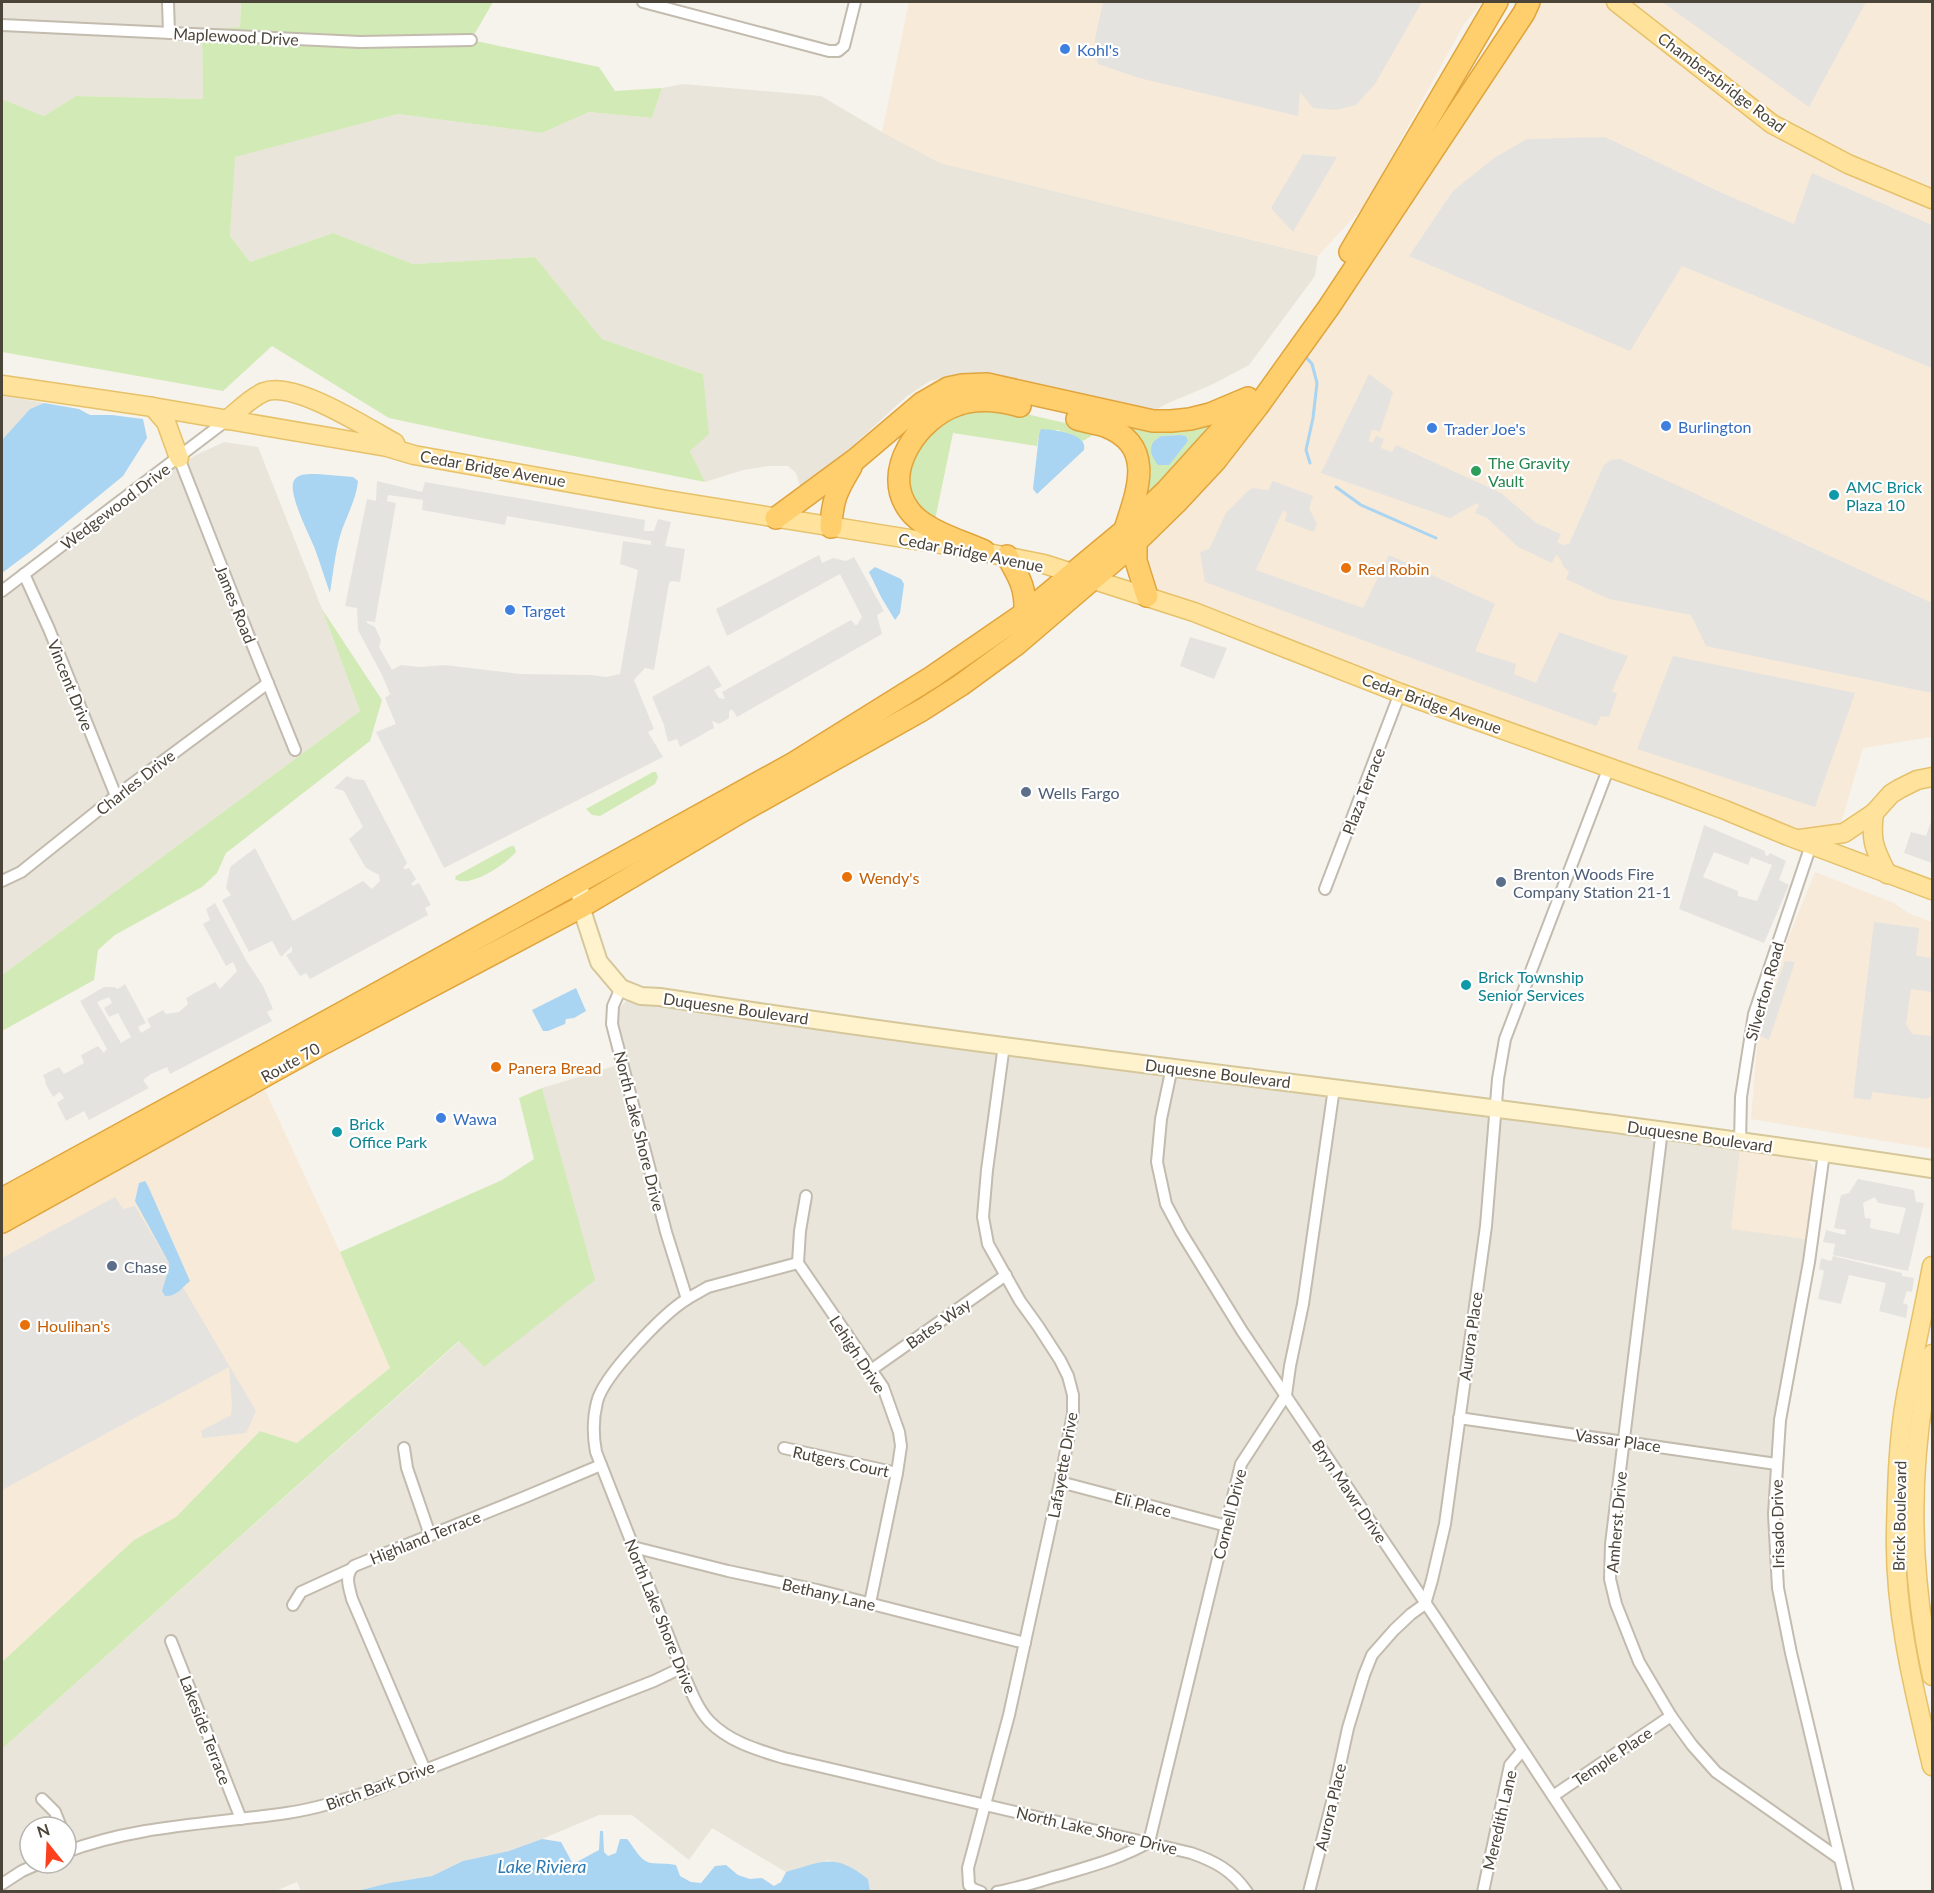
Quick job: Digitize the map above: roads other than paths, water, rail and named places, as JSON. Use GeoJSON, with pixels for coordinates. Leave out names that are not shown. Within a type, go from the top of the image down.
{"type":"FeatureCollection","features":[{"type":"Feature","properties":{"kind":"highway"},"geometry":{"type":"LineString","coordinates":[[1131,536],[1166,491],[1248,398],[1321,300],[1497,2]]}},
{"type":"Feature","properties":{"kind":"highway"},"geometry":{"type":"LineString","coordinates":[[1072,573],[1131,536],[1176,503],[1216,460],[1258,406],[1348,278],[1524,13],[1529,2]]}},
{"type":"Feature","properties":{"kind":"highway"},"geometry":{"type":"LineString","coordinates":[[776,518],[856,459],[922,403],[948,388],[987,384],[1135,418],[1171,422],[1210,414],[1248,398]]}},
{"type":"Feature","properties":{"kind":"highway"},"geometry":{"type":"LineString","coordinates":[[984,552],[927,526],[909,511],[901,495],[898,480],[902,460],[910,443],[923,427],[939,414],[957,405],[977,400],[999,401],[1104,426],[1121,434],[1132,446],[1138,459],[1140,474],[1131,536],[1147,597]]}},
{"type":"Feature","properties":{"kind":"highway"},"geometry":{"type":"LineString","coordinates":[[831,527],[832,504],[856,459]]}},
{"type":"Feature","properties":{"kind":"highway","name":"Route 70"},"geometry":{"type":"LineString","coordinates":[[2,1221],[322,1044],[581,907],[744,810],[951,692],[1017,644],[1093,580],[1131,536]]}},
{"type":"Feature","properties":{"kind":"highway"},"geometry":{"type":"LineString","coordinates":[[1007,556],[1023,584],[1025,613]]}},
{"type":"Feature","properties":{"kind":"highway","name":"Route 70"},"geometry":{"type":"LineString","coordinates":[[2,1199],[794,763],[932,677],[1025,613],[1072,573]]}},
{"type":"Feature","properties":{"kind":"main road","name":"Chambersbridge Road"},"geometry":{"type":"LineString","coordinates":[[1616,2],[1772,123],[1848,164],[1932,199]]}},
{"type":"Feature","properties":{"kind":"main road","name":"Cedar Bridge Avenue"},"geometry":{"type":"LineString","coordinates":[[2,385],[153,407],[387,447],[414,455],[1007,556],[1072,573],[1209,618],[1400,693],[1722,808],[1930,891]]}},
{"type":"Feature","properties":{"kind":"main road"},"geometry":{"type":"LineString","coordinates":[[227,420],[265,391],[289,391],[312,398],[414,455]]}},
{"type":"Feature","properties":{"kind":"main road"},"geometry":{"type":"LineString","coordinates":[[153,407],[166,422],[179,458]]}},
{"type":"Feature","properties":{"kind":"main road"},"geometry":{"type":"LineString","coordinates":[[1803,842],[1839,835],[1853,828],[1874,813],[1891,794],[1917,780],[1932,777]]}},
{"type":"Feature","properties":{"kind":"main road"},"geometry":{"type":"LineString","coordinates":[[1874,813],[1872,840],[1887,874]]}},
{"type":"Feature","properties":{"kind":"main road","name":"Brick Boulevard"},"geometry":{"type":"LineString","coordinates":[[1932,1266],[1906,1398],[1900,1453],[1896,1534],[1902,1619],[1910,1668],[1932,1766]]}},
{"type":"Feature","properties":{"kind":"main road","name":"Brick Boulevard"},"geometry":{"type":"LineString","coordinates":[[1932,1354],[1914,1479],[1914,1536],[1920,1608],[1932,1676]]}},
{"type":"Feature","properties":{"kind":"street"},"geometry":{"type":"LineString","coordinates":[[168,2],[169,33]]}},
{"type":"Feature","properties":{"kind":"street"},"geometry":{"type":"LineString","coordinates":[[643,2],[829,51],[838,51],[844,46],[855,2]]}},
{"type":"Feature","properties":{"kind":"street","name":"Maplewood Drive"},"geometry":{"type":"LineString","coordinates":[[2,25],[360,42],[471,40]]}},
{"type":"Feature","properties":{"kind":"street","name":"Wedgewood Drive"},"geometry":{"type":"LineString","coordinates":[[2,591],[227,420]]}},
{"type":"Feature","properties":{"kind":"street","name":"James Road"},"geometry":{"type":"LineString","coordinates":[[179,458],[295,750]]}},
{"type":"Feature","properties":{"kind":"street","name":"Vincent Drive"},"geometry":{"type":"LineString","coordinates":[[24,574],[49,629],[116,796]]}},
{"type":"Feature","properties":{"kind":"street","name":"Charles Drive"},"geometry":{"type":"LineString","coordinates":[[2,881],[21,872],[116,796],[268,683]]}},
{"type":"Feature","properties":{"kind":"street","name":"Plaza Terrace"},"geometry":{"type":"LineString","coordinates":[[1325,890],[1400,693]]}},
{"type":"Feature","properties":{"kind":"street","name":"Aurora Place"},"geometry":{"type":"LineString","coordinates":[[1309,1892],[1348,1728],[1372,1655],[1394,1630],[1425,1604],[1445,1524],[1485,1226],[1498,1079],[1505,1039],[1609,767]]}},
{"type":"Feature","properties":{"kind":"street","name":"Silverton Road"},"geometry":{"type":"LineString","coordinates":[[1740,1142],[1741,1097],[1754,1014],[1803,842]]}},
{"type":"Feature","properties":{"kind":"street"},"geometry":{"type":"LineString","coordinates":[[580,882],[581,907],[599,962],[621,988]]}},
{"type":"Feature","properties":{"kind":"street","name":"Duquesne Boulevard"},"geometry":{"type":"LineString","coordinates":[[621,988],[640,996],[1662,1130],[1932,1170]]}},
{"type":"Feature","properties":{"kind":"street","name":"North Lake Shore Drive"},"geometry":{"type":"LineString","coordinates":[[621,988],[613,1006],[612,1024],[666,1232],[687,1299],[676,1306],[650,1331],[608,1377],[597,1401],[593,1434],[596,1452],[681,1668],[696,1701],[709,1721],[748,1747],[784,1758],[1191,1853],[1212,1860],[1228,1870],[1246,1892]]}},
{"type":"Feature","properties":{"kind":"street","name":"Lafayette Drive"},"geometry":{"type":"LineString","coordinates":[[981,1892],[969,1885],[968,1868],[1009,1714],[1073,1413],[1073,1395],[1068,1376],[1060,1360],[1020,1301],[988,1244],[983,1217],[987,1170],[1005,1045]]}},
{"type":"Feature","properties":{"kind":"street","name":"Bryn Mawr Drive"},"geometry":{"type":"LineString","coordinates":[[1172,1067],[1158,1144],[1157,1162],[1166,1204],[1181,1232],[1242,1331],[1616,1892]]}},
{"type":"Feature","properties":{"kind":"street","name":"Cornell Drive"},"geometry":{"type":"LineString","coordinates":[[1149,1842],[1241,1464],[1286,1395],[1303,1304],[1334,1088]]}},
{"type":"Feature","properties":{"kind":"street","name":"Amherst Drive"},"geometry":{"type":"LineString","coordinates":[[1662,1130],[1611,1544],[1610,1579],[1616,1604],[1639,1662],[1671,1716],[1692,1745],[1716,1772],[1840,1858]]}},
{"type":"Feature","properties":{"kind":"street","name":"Irisado Drive"},"geometry":{"type":"LineString","coordinates":[[1824,1153],[1809,1262],[1780,1420],[1774,1514],[1778,1588],[1791,1653],[1848,1892]]}},
{"type":"Feature","properties":{"kind":"street"},"geometry":{"type":"LineString","coordinates":[[687,1299],[708,1287],[798,1263],[800,1231],[806,1196]]}},
{"type":"Feature","properties":{"kind":"street","name":"Lehigh Drive"},"geometry":{"type":"LineString","coordinates":[[798,1263],[883,1387],[899,1432],[901,1446],[897,1473],[870,1603]]}},
{"type":"Feature","properties":{"kind":"street","name":"Bates Way"},"geometry":{"type":"LineString","coordinates":[[871,1370],[1006,1275]]}},
{"type":"Feature","properties":{"kind":"street","name":"Vassar Place"},"geometry":{"type":"LineString","coordinates":[[1459,1418],[1776,1464]]}},
{"type":"Feature","properties":{"kind":"street"},"geometry":{"type":"LineString","coordinates":[[404,1448],[407,1468],[430,1536]]}},
{"type":"Feature","properties":{"kind":"street","name":"Rutgers Court"},"geometry":{"type":"LineString","coordinates":[[784,1448],[897,1473]]}},
{"type":"Feature","properties":{"kind":"street","name":"Highland Terrace"},"geometry":{"type":"LineString","coordinates":[[425,1770],[352,1599],[347,1576],[349,1570],[601,1465]]}},
{"type":"Feature","properties":{"kind":"street","name":"Eli Place"},"geometry":{"type":"LineString","coordinates":[[1060,1482],[1227,1526]]}},
{"type":"Feature","properties":{"kind":"street","name":"Bethany Lane"},"geometry":{"type":"LineString","coordinates":[[633,1547],[817,1590],[1025,1643]]}},
{"type":"Feature","properties":{"kind":"street"},"geometry":{"type":"LineString","coordinates":[[293,1605],[301,1592],[349,1570]]}},
{"type":"Feature","properties":{"kind":"street","name":"Lakeside Terrace"},"geometry":{"type":"LineString","coordinates":[[171,1641],[241,1819]]}},
{"type":"Feature","properties":{"kind":"street","name":"Birch Bark Drive"},"geometry":{"type":"LineString","coordinates":[[78,1845],[179,1826],[288,1813],[323,1806],[371,1791],[681,1668]]}},
{"type":"Feature","properties":{"kind":"street","name":"Temple Place"},"geometry":{"type":"LineString","coordinates":[[1553,1796],[1671,1716]]}},
{"type":"Feature","properties":{"kind":"street","name":"Meredith Lane"},"geometry":{"type":"LineString","coordinates":[[1482,1892],[1510,1765],[1522,1751]]}},
{"type":"Feature","properties":{"kind":"street"},"geometry":{"type":"LineString","coordinates":[[42,1799],[56,1815]]}},
{"type":"Feature","properties":{"kind":"street"},"geometry":{"type":"LineString","coordinates":[[997,1892],[1085,1868],[1134,1851],[1149,1842]]}},
{"type":"Feature","properties":{"kind":"street"},"geometry":{"type":"LineString","coordinates":[[2,1884],[18,1873]]}},
{"type":"Feature","properties":{"kind":"water"},"geometry":{"type":"Polygon","coordinates":[[[44,403],[79,409],[90,415],[143,419],[147,438],[123,476],[2,573],[2,440],[30,409],[44,403]]]}},
{"type":"Feature","properties":{"kind":"water"},"geometry":{"type":"Polygon","coordinates":[[[1041,429],[1076,436],[1084,444],[1084,450],[1037,494],[1033,489],[1041,429]]]}},
{"type":"Feature","properties":{"kind":"water"},"geometry":{"type":"Polygon","coordinates":[[[1161,436],[1186,436],[1188,441],[1169,465],[1158,465],[1151,447],[1154,441],[1161,436]]]}},
{"type":"Feature","properties":{"kind":"water"},"geometry":{"type":"Polygon","coordinates":[[[317,474],[353,477],[358,481],[338,543],[330,593],[293,492],[293,484],[297,477],[317,474]]]}},
{"type":"Feature","properties":{"kind":"water"},"geometry":{"type":"Polygon","coordinates":[[[875,567],[901,579],[904,584],[900,613],[895,620],[869,572],[875,567]]]}},
{"type":"Feature","properties":{"kind":"water"},"geometry":{"type":"Polygon","coordinates":[[[576,988],[586,1011],[574,1018],[566,1019],[565,1024],[543,1031],[532,1010],[576,988]]]}},
{"type":"Feature","properties":{"kind":"water"},"geometry":{"type":"Polygon","coordinates":[[[145,1181],[190,1281],[169,1296],[165,1296],[162,1291],[169,1263],[135,1201],[139,1183],[145,1181]]]}},
{"type":"Feature","properties":{"kind":"water","name":"Lake Riviera"},"geometry":{"type":"Polygon","coordinates":[[[600,1831],[603,1831],[604,1852],[608,1856],[616,1853],[620,1839],[627,1839],[644,1860],[651,1863],[676,1865],[680,1876],[691,1882],[701,1883],[715,1866],[726,1865],[738,1875],[750,1879],[762,1878],[774,1886],[781,1882],[786,1872],[820,1863],[837,1862],[868,1879],[870,1891],[357,1891],[432,1876],[463,1861],[509,1851],[542,1839],[561,1842],[573,1864],[599,1850],[600,1831]]]}},
{"type":"Feature","properties":{"kind":"waterway"},"geometry":{"type":"LineString","coordinates":[[1305,356],[1312,364],[1317,383],[1306,450],[1310,463]]}},
{"type":"Feature","properties":{"kind":"waterway"},"geometry":{"type":"LineString","coordinates":[[1336,487],[1361,505],[1436,538]]}},
{"type":"Feature","properties":{"kind":"place","name":"Kohl's"},"geometry":{"type":"Point","coordinates":[1065,49]}},
{"type":"Feature","properties":{"kind":"place","name":"Burlington"},"geometry":{"type":"Point","coordinates":[1666,426]}},
{"type":"Feature","properties":{"kind":"place","name":"Trader Joe's"},"geometry":{"type":"Point","coordinates":[1432,428]}},
{"type":"Feature","properties":{"kind":"place","name":"The Gravity Vault"},"geometry":{"type":"Point","coordinates":[1476,471]}},
{"type":"Feature","properties":{"kind":"place","name":"AMC Brick Plaza 10"},"geometry":{"type":"Point","coordinates":[1834,495]}},
{"type":"Feature","properties":{"kind":"place","name":"Red Robin"},"geometry":{"type":"Point","coordinates":[1346,568]}},
{"type":"Feature","properties":{"kind":"place","name":"Target"},"geometry":{"type":"Point","coordinates":[510,610]}},
{"type":"Feature","properties":{"kind":"place","name":"Wells Fargo"},"geometry":{"type":"Point","coordinates":[1026,792]}},
{"type":"Feature","properties":{"kind":"place","name":"Wendy's"},"geometry":{"type":"Point","coordinates":[847,877]}},
{"type":"Feature","properties":{"kind":"place","name":"Brenton Woods Fire Company Station 21-1"},"geometry":{"type":"Point","coordinates":[1501,882]}},
{"type":"Feature","properties":{"kind":"place","name":"Brick Township Senior Services"},"geometry":{"type":"Point","coordinates":[1466,985]}},
{"type":"Feature","properties":{"kind":"place","name":"Panera Bread"},"geometry":{"type":"Point","coordinates":[496,1067]}},
{"type":"Feature","properties":{"kind":"place","name":"Wawa"},"geometry":{"type":"Point","coordinates":[441,1118]}},
{"type":"Feature","properties":{"kind":"place","name":"Brick Office Park"},"geometry":{"type":"Point","coordinates":[337,1132]}},
{"type":"Feature","properties":{"kind":"place","name":"Chase"},"geometry":{"type":"Point","coordinates":[112,1266]}},
{"type":"Feature","properties":{"kind":"place","name":"Houlihan's"},"geometry":{"type":"Point","coordinates":[25,1325]}}]}
